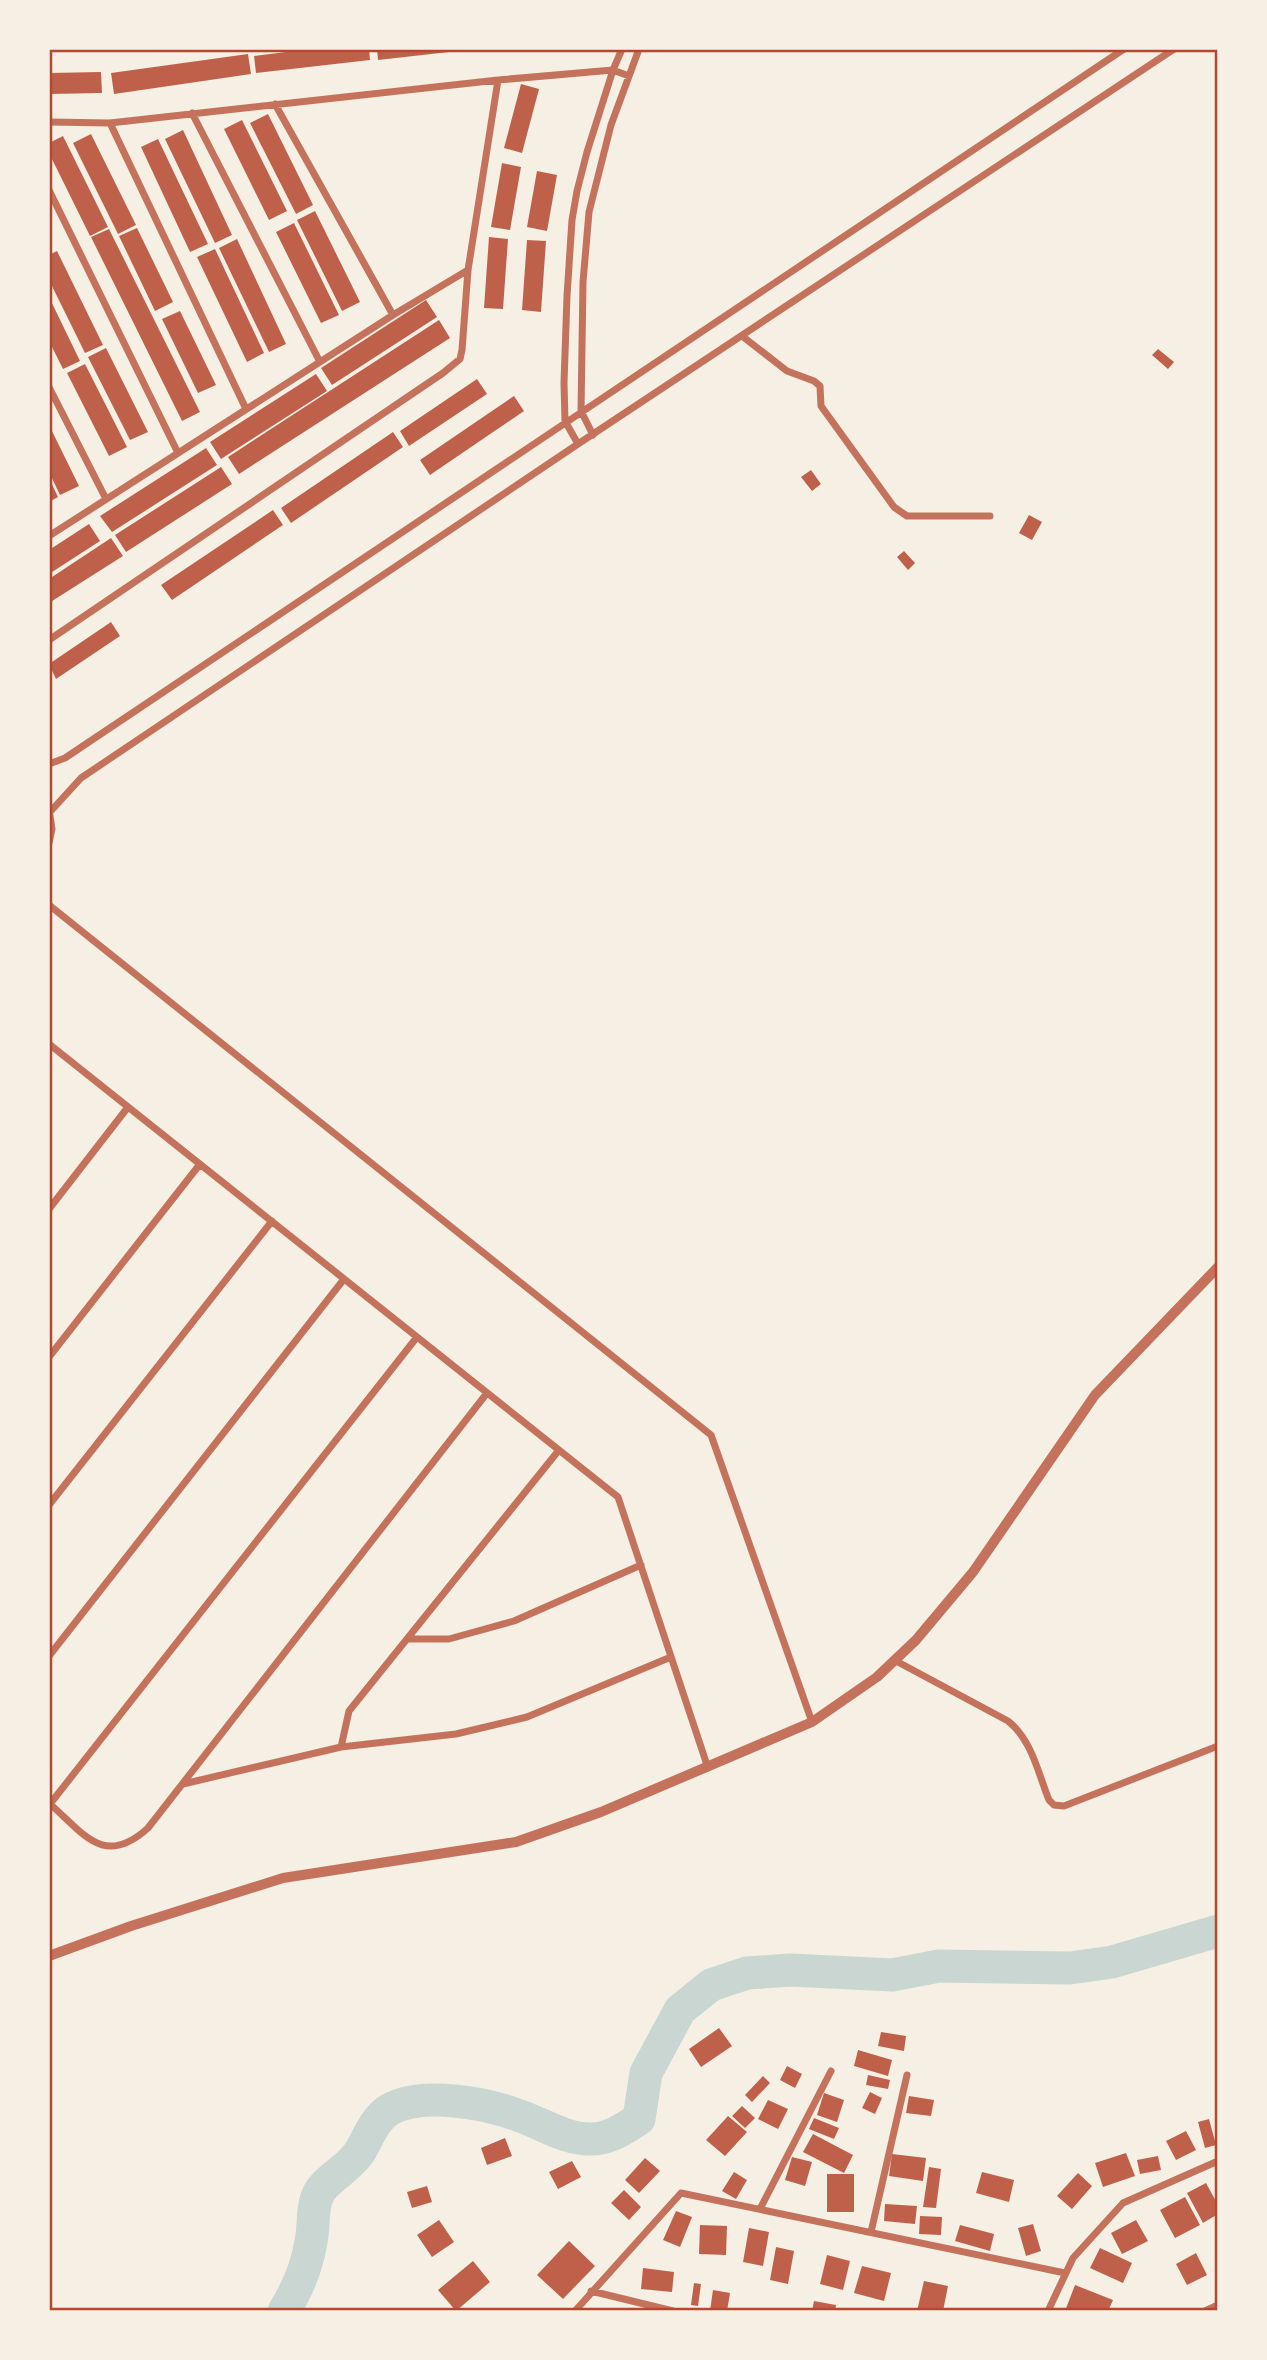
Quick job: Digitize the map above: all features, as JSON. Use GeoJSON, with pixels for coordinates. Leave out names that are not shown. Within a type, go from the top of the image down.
{"type":"FeatureCollection","features":[{"type":"Feature","properties":{"kind":"street"},"geometry":{"type":"LineString","coordinates":[[578,444],[565,421],[566,296],[572,220],[576,191],[622,49]]}},
{"type":"Feature","properties":{"kind":"street"},"geometry":{"type":"LineString","coordinates":[[593,435],[581,411],[583,282],[589,212],[611,125],[639,49]]}},
{"type":"Feature","properties":{"kind":"street"},"geometry":{"type":"LineString","coordinates":[[49,764],[76,750],[1124,49]]}},
{"type":"Feature","properties":{"kind":"street"},"geometry":{"type":"LineString","coordinates":[[49,843],[52,829],[50,811],[81,778],[1174,49]]}},
{"type":"Feature","properties":{"kind":"street"},"geometry":{"type":"LineString","coordinates":[[49,122],[110,123],[498,80],[613,70],[629,76]]}},
{"type":"Feature","properties":{"kind":"street"},"geometry":{"type":"LineString","coordinates":[[49,640],[460,359],[467,270],[498,80]]}},
{"type":"Feature","properties":{"kind":"street"},"geometry":{"type":"LineString","coordinates":[[275,104],[393,315]]}},
{"type":"Feature","properties":{"kind":"street"},"geometry":{"type":"LineString","coordinates":[[192,113],[320,362]]}},
{"type":"Feature","properties":{"kind":"street"},"geometry":{"type":"LineString","coordinates":[[110,123],[246,409]]}},
{"type":"Feature","properties":{"kind":"street"},"geometry":{"type":"LineString","coordinates":[[49,190],[178,453]]}},
{"type":"Feature","properties":{"kind":"street"},"geometry":{"type":"LineString","coordinates":[[49,536],[467,270]]}},
{"type":"Feature","properties":{"kind":"street"},"geometry":{"type":"LineString","coordinates":[[742,336],[787,371],[820,386],[821,406],[894,507],[907,516],[990,516]]}},
{"type":"Feature","properties":{"kind":"street"},"geometry":{"type":"LineString","coordinates":[[49,387],[106,499]]}},
{"type":"Feature","properties":{"kind":"street"},"geometry":{"type":"LineString","coordinates":[[49,905],[711,1435],[812,1722]]}},
{"type":"Feature","properties":{"kind":"street"},"geometry":{"type":"LineString","coordinates":[[49,1058],[52,1047],[618,1497],[708,1768]]}},
{"type":"Feature","properties":{"kind":"street"},"geometry":{"type":"LineString","coordinates":[[49,1209],[128,1107]]}},
{"type":"Feature","properties":{"kind":"street"},"geometry":{"type":"LineString","coordinates":[[49,1357],[200,1164]]}},
{"type":"Feature","properties":{"kind":"street"},"geometry":{"type":"LineString","coordinates":[[49,1505],[272,1221]]}},
{"type":"Feature","properties":{"kind":"street"},"geometry":{"type":"LineString","coordinates":[[49,1956],[131,1926],[283,1878],[516,1842],[601,1812],[812,1722],[852,1696],[896,1661],[973,1572],[1096,1395],[1218,1267]]}},
{"type":"Feature","properties":{"kind":"street"},"geometry":{"type":"LineString","coordinates":[[49,1656],[344,1279]]}},
{"type":"Feature","properties":{"kind":"street"},"geometry":{"type":"LineString","coordinates":[[417,1336],[49,1804],[97,1844],[107,1848],[119,1846],[136,1839],[148,1828],[487,1393]]}},
{"type":"Feature","properties":{"kind":"street"},"geometry":{"type":"LineString","coordinates":[[341,1747],[349,1712],[559,1450]]}},
{"type":"Feature","properties":{"kind":"street"},"geometry":{"type":"LineString","coordinates":[[407,1639],[449,1639],[514,1621],[641,1564]]}},
{"type":"Feature","properties":{"kind":"street"},"geometry":{"type":"LineString","coordinates":[[182,1784],[341,1747],[456,1734],[527,1717],[671,1657]]}},
{"type":"Feature","properties":{"kind":"street"},"geometry":{"type":"LineString","coordinates":[[896,1661],[1016,1727],[1025,1739],[1049,1800],[1054,1805],[1064,1806],[1218,1746]]}},
{"type":"Feature","properties":{"kind":"street"},"geometry":{"type":"LineString","coordinates":[[760,2209],[831,2071]]}},
{"type":"Feature","properties":{"kind":"street"},"geometry":{"type":"LineString","coordinates":[[871,2232],[907,2075]]}},
{"type":"Feature","properties":{"kind":"street"},"geometry":{"type":"LineString","coordinates":[[1048,2311],[1065,2273],[1081,2248],[1124,2203],[1218,2161]]}},
{"type":"Feature","properties":{"kind":"street"},"geometry":{"type":"LineString","coordinates":[[575,2311],[681,2193],[1065,2273]]}},
{"type":"Feature","properties":{"kind":"street"},"geometry":{"type":"LineString","coordinates":[[591,2291],[673,2311]]}},
{"type":"Feature","properties":{"kind":"street"},"geometry":{"type":"LineString","coordinates":[[1205,2311],[1218,2305]]}},
{"type":"Feature","properties":{"kind":"building"},"geometry":{"type":"Polygon","coordinates":[[[310,49],[369,49],[370,60],[256,73],[254,56],[310,49]]]}},
{"type":"Feature","properties":{"kind":"building"},"geometry":{"type":"Polygon","coordinates":[[[377,49],[458,49],[458,51],[378,60],[377,49]]]}},
{"type":"Feature","properties":{"kind":"building"},"geometry":{"type":"Polygon","coordinates":[[[248,54],[251,74],[114,94],[111,73],[248,54]]]}},
{"type":"Feature","properties":{"kind":"building"},"geometry":{"type":"Polygon","coordinates":[[[101,72],[102,93],[49,94],[49,73],[101,72]]]}},
{"type":"Feature","properties":{"kind":"building"},"geometry":{"type":"Polygon","coordinates":[[[521,84],[539,89],[522,153],[504,148],[521,84]]]}},
{"type":"Feature","properties":{"kind":"building"},"geometry":{"type":"Polygon","coordinates":[[[268,114],[313,205],[296,214],[250,123],[268,114]]]}},
{"type":"Feature","properties":{"kind":"building"},"geometry":{"type":"Polygon","coordinates":[[[242,120],[287,211],[269,220],[224,129],[242,120]]]}},
{"type":"Feature","properties":{"kind":"building"},"geometry":{"type":"Polygon","coordinates":[[[183,130],[232,235],[215,243],[165,139],[183,130]]]}},
{"type":"Feature","properties":{"kind":"building"},"geometry":{"type":"Polygon","coordinates":[[[91,134],[136,225],[118,234],[73,143],[91,134]]]}},
{"type":"Feature","properties":{"kind":"building"},"geometry":{"type":"Polygon","coordinates":[[[63,136],[108,227],[90,236],[49,153],[49,143],[63,136]]]}},
{"type":"Feature","properties":{"kind":"building"},"geometry":{"type":"Polygon","coordinates":[[[158,139],[208,244],[190,252],[141,147],[158,139]]]}},
{"type":"Feature","properties":{"kind":"building"},"geometry":{"type":"Polygon","coordinates":[[[502,163],[521,167],[510,230],[491,227],[502,163]]]}},
{"type":"Feature","properties":{"kind":"building"},"geometry":{"type":"Polygon","coordinates":[[[537,171],[557,175],[547,231],[527,227],[537,171]]]}},
{"type":"Feature","properties":{"kind":"building"},"geometry":{"type":"Polygon","coordinates":[[[315,211],[360,302],[342,311],[297,220],[315,211]]]}},
{"type":"Feature","properties":{"kind":"building"},"geometry":{"type":"Polygon","coordinates":[[[294,223],[339,315],[321,323],[276,232],[294,223]]]}},
{"type":"Feature","properties":{"kind":"building"},"geometry":{"type":"Polygon","coordinates":[[[137,228],[173,302],[155,311],[119,236],[137,228]]]}},
{"type":"Feature","properties":{"kind":"building"},"geometry":{"type":"Polygon","coordinates":[[[109,229],[200,412],[182,421],[91,237],[109,229]]]}},
{"type":"Feature","properties":{"kind":"building"},"geometry":{"type":"Polygon","coordinates":[[[489,237],[508,239],[503,309],[484,308],[489,237]]]}},
{"type":"Feature","properties":{"kind":"building"},"geometry":{"type":"Polygon","coordinates":[[[237,239],[286,344],[269,352],[219,248],[237,239]]]}},
{"type":"Feature","properties":{"kind":"building"},"geometry":{"type":"Polygon","coordinates":[[[527,240],[546,241],[541,312],[522,310],[527,240]]]}},
{"type":"Feature","properties":{"kind":"building"},"geometry":{"type":"Polygon","coordinates":[[[215,249],[264,353],[247,362],[197,257],[215,249]]]}},
{"type":"Feature","properties":{"kind":"building"},"geometry":{"type":"Polygon","coordinates":[[[57,251],[103,345],[85,353],[49,280],[49,255],[57,251]]]}},
{"type":"Feature","properties":{"kind":"building"},"geometry":{"type":"Polygon","coordinates":[[[49,297],[80,361],[63,369],[49,341],[49,297]]]}},
{"type":"Feature","properties":{"kind":"building"},"geometry":{"type":"Polygon","coordinates":[[[426,300],[437,317],[332,385],[321,368],[426,300]]]}},
{"type":"Feature","properties":{"kind":"building"},"geometry":{"type":"Polygon","coordinates":[[[180,311],[216,385],[198,393],[162,319],[180,311]]]}},
{"type":"Feature","properties":{"kind":"building"},"geometry":{"type":"Polygon","coordinates":[[[439,320],[450,338],[239,474],[228,457],[439,320]]]}},
{"type":"Feature","properties":{"kind":"building"},"geometry":{"type":"Polygon","coordinates":[[[106,348],[148,432],[130,440],[88,357],[106,348]]]}},
{"type":"Feature","properties":{"kind":"building"},"geometry":{"type":"Polygon","coordinates":[[[1158,349],[1174,362],[1168,369],[1152,355],[1158,349]]]}},
{"type":"Feature","properties":{"kind":"building"},"geometry":{"type":"Polygon","coordinates":[[[85,364],[127,447],[109,456],[67,373],[85,364]]]}},
{"type":"Feature","properties":{"kind":"building"},"geometry":{"type":"Polygon","coordinates":[[[316,374],[327,391],[221,459],[210,442],[316,374]]]}},
{"type":"Feature","properties":{"kind":"building"},"geometry":{"type":"Polygon","coordinates":[[[477,379],[487,394],[409,446],[400,431],[477,379]]]}},
{"type":"Feature","properties":{"kind":"building"},"geometry":{"type":"Polygon","coordinates":[[[514,396],[524,411],[430,475],[420,460],[514,396]]]}},
{"type":"Feature","properties":{"kind":"building"},"geometry":{"type":"Polygon","coordinates":[[[49,425],[79,486],[60,495],[49,472],[49,425]]]}},
{"type":"Feature","properties":{"kind":"building"},"geometry":{"type":"Polygon","coordinates":[[[393,432],[403,447],[291,523],[281,508],[393,432]]]}},
{"type":"Feature","properties":{"kind":"building"},"geometry":{"type":"Polygon","coordinates":[[[206,448],[217,465],[112,532],[100,516],[206,448]]]}},
{"type":"Feature","properties":{"kind":"building"},"geometry":{"type":"Polygon","coordinates":[[[221,467],[232,484],[126,552],[115,535],[221,467]]]}},
{"type":"Feature","properties":{"kind":"building"},"geometry":{"type":"Polygon","coordinates":[[[811,470],[821,484],[812,491],[801,477],[811,470]]]}},
{"type":"Feature","properties":{"kind":"building"},"geometry":{"type":"Polygon","coordinates":[[[49,478],[58,497],[49,502],[49,478]]]}},
{"type":"Feature","properties":{"kind":"building"},"geometry":{"type":"Polygon","coordinates":[[[273,510],[283,525],[172,600],[161,585],[273,510]]]}},
{"type":"Feature","properties":{"kind":"building"},"geometry":{"type":"Polygon","coordinates":[[[1029,515],[1042,522],[1032,540],[1019,533],[1029,515]]]}},
{"type":"Feature","properties":{"kind":"building"},"geometry":{"type":"Polygon","coordinates":[[[89,524],[100,541],[49,574],[49,550],[89,524]]]}},
{"type":"Feature","properties":{"kind":"building"},"geometry":{"type":"Polygon","coordinates":[[[111,538],[123,556],[49,603],[49,579],[111,538]]]}},
{"type":"Feature","properties":{"kind":"building"},"geometry":{"type":"Polygon","coordinates":[[[904,551],[915,563],[908,570],[897,557],[904,551]]]}},
{"type":"Feature","properties":{"kind":"building"},"geometry":{"type":"Polygon","coordinates":[[[111,622],[120,636],[56,679],[49,664],[111,622]]]}},
{"type":"Feature","properties":{"kind":"building"},"geometry":{"type":"Polygon","coordinates":[[[719,2028],[732,2046],[701,2067],[689,2049],[719,2028]]]}},
{"type":"Feature","properties":{"kind":"building"},"geometry":{"type":"Polygon","coordinates":[[[881,2032],[906,2036],[904,2051],[878,2046],[881,2032]]]}},
{"type":"Feature","properties":{"kind":"building"},"geometry":{"type":"Polygon","coordinates":[[[858,2050],[892,2060],[888,2076],[854,2066],[858,2050]]]}},
{"type":"Feature","properties":{"kind":"building"},"geometry":{"type":"Polygon","coordinates":[[[787,2066],[802,2074],[795,2088],[780,2080],[787,2066]]]}},
{"type":"Feature","properties":{"kind":"building"},"geometry":{"type":"Polygon","coordinates":[[[868,2075],[890,2080],[888,2089],[866,2085],[868,2075]]]}},
{"type":"Feature","properties":{"kind":"building"},"geometry":{"type":"Polygon","coordinates":[[[763,2076],[770,2083],[752,2102],[745,2095],[763,2076]]]}},
{"type":"Feature","properties":{"kind":"building"},"geometry":{"type":"Polygon","coordinates":[[[870,2092],[882,2098],[875,2114],[862,2108],[870,2092]]]}},
{"type":"Feature","properties":{"kind":"building"},"geometry":{"type":"Polygon","coordinates":[[[824,2093],[844,2100],[837,2122],[817,2115],[824,2093]]]}},
{"type":"Feature","properties":{"kind":"building"},"geometry":{"type":"Polygon","coordinates":[[[909,2096],[934,2100],[931,2116],[906,2113],[909,2096]]]}},
{"type":"Feature","properties":{"kind":"building"},"geometry":{"type":"Polygon","coordinates":[[[768,2100],[788,2109],[778,2129],[758,2119],[768,2100]]]}},
{"type":"Feature","properties":{"kind":"building"},"geometry":{"type":"Polygon","coordinates":[[[742,2106],[755,2118],[745,2128],[732,2116],[742,2106]]]}},
{"type":"Feature","properties":{"kind":"building"},"geometry":{"type":"Polygon","coordinates":[[[728,2116],[747,2132],[725,2156],[706,2140],[728,2116]]]}},
{"type":"Feature","properties":{"kind":"building"},"geometry":{"type":"Polygon","coordinates":[[[814,2118],[839,2128],[834,2139],[809,2129],[814,2118]]]}},
{"type":"Feature","properties":{"kind":"building"},"geometry":{"type":"Polygon","coordinates":[[[1209,2119],[1216,2145],[1205,2148],[1198,2122],[1209,2119]]]}},
{"type":"Feature","properties":{"kind":"building"},"geometry":{"type":"Polygon","coordinates":[[[1186,2131],[1196,2150],[1176,2160],[1166,2141],[1186,2131]]]}},
{"type":"Feature","properties":{"kind":"building"},"geometry":{"type":"Polygon","coordinates":[[[813,2134],[853,2155],[844,2173],[803,2152],[813,2134]]]}},
{"type":"Feature","properties":{"kind":"building"},"geometry":{"type":"Polygon","coordinates":[[[505,2138],[512,2156],[487,2165],[481,2148],[505,2138]]]}},
{"type":"Feature","properties":{"kind":"building"},"geometry":{"type":"Polygon","coordinates":[[[1126,2153],[1135,2176],[1103,2187],[1095,2163],[1126,2153]]]}},
{"type":"Feature","properties":{"kind":"building"},"geometry":{"type":"Polygon","coordinates":[[[892,2154],[926,2158],[923,2181],[889,2176],[892,2154]]]}},
{"type":"Feature","properties":{"kind":"building"},"geometry":{"type":"Polygon","coordinates":[[[1158,2156],[1161,2170],[1140,2174],[1137,2160],[1158,2156]]]}},
{"type":"Feature","properties":{"kind":"building"},"geometry":{"type":"Polygon","coordinates":[[[792,2157],[812,2162],[805,2186],[785,2180],[792,2157]]]}},
{"type":"Feature","properties":{"kind":"building"},"geometry":{"type":"Polygon","coordinates":[[[645,2158],[660,2171],[639,2193],[625,2180],[645,2158]]]}},
{"type":"Feature","properties":{"kind":"building"},"geometry":{"type":"Polygon","coordinates":[[[572,2161],[581,2177],[558,2189],[549,2172],[572,2161]]]}},
{"type":"Feature","properties":{"kind":"building"},"geometry":{"type":"Polygon","coordinates":[[[929,2167],[941,2169],[936,2208],[923,2207],[929,2167]]]}},
{"type":"Feature","properties":{"kind":"building"},"geometry":{"type":"Polygon","coordinates":[[[734,2172],[747,2180],[736,2199],[722,2191],[734,2172]]]}},
{"type":"Feature","properties":{"kind":"building"},"geometry":{"type":"Polygon","coordinates":[[[982,2172],[1014,2180],[1009,2202],[976,2193],[982,2172]]]}},
{"type":"Feature","properties":{"kind":"building"},"geometry":{"type":"Polygon","coordinates":[[[1078,2173],[1092,2186],[1072,2209],[1057,2196],[1078,2173]]]}},
{"type":"Feature","properties":{"kind":"building"},"geometry":{"type":"Polygon","coordinates":[[[827,2174],[854,2174],[854,2212],[827,2212],[827,2174]]]}},
{"type":"Feature","properties":{"kind":"building"},"geometry":{"type":"Polygon","coordinates":[[[1206,2183],[1218,2205],[1218,2214],[1203,2223],[1187,2193],[1206,2183]]]}},
{"type":"Feature","properties":{"kind":"building"},"geometry":{"type":"Polygon","coordinates":[[[427,2186],[432,2202],[412,2208],[407,2192],[427,2186]]]}},
{"type":"Feature","properties":{"kind":"building"},"geometry":{"type":"Polygon","coordinates":[[[624,2190],[641,2207],[629,2220],[611,2203],[624,2190]]]}},
{"type":"Feature","properties":{"kind":"building"},"geometry":{"type":"Polygon","coordinates":[[[1185,2197],[1200,2225],[1175,2238],[1160,2210],[1185,2197]]]}},
{"type":"Feature","properties":{"kind":"building"},"geometry":{"type":"Polygon","coordinates":[[[885,2204],[917,2206],[915,2224],[884,2221],[885,2204]]]}},
{"type":"Feature","properties":{"kind":"building"},"geometry":{"type":"Polygon","coordinates":[[[676,2211],[692,2217],[680,2247],[663,2240],[676,2211]]]}},
{"type":"Feature","properties":{"kind":"building"},"geometry":{"type":"Polygon","coordinates":[[[920,2216],[942,2217],[941,2235],[919,2234],[920,2216]]]}},
{"type":"Feature","properties":{"kind":"building"},"geometry":{"type":"Polygon","coordinates":[[[439,2220],[454,2242],[432,2257],[417,2235],[439,2220]]]}},
{"type":"Feature","properties":{"kind":"building"},"geometry":{"type":"Polygon","coordinates":[[[1136,2220],[1148,2241],[1122,2254],[1111,2233],[1136,2220]]]}},
{"type":"Feature","properties":{"kind":"building"},"geometry":{"type":"Polygon","coordinates":[[[1033,2224],[1041,2251],[1026,2256],[1018,2228],[1033,2224]]]}},
{"type":"Feature","properties":{"kind":"building"},"geometry":{"type":"Polygon","coordinates":[[[700,2225],[727,2226],[726,2255],[699,2254],[700,2225]]]}},
{"type":"Feature","properties":{"kind":"building"},"geometry":{"type":"Polygon","coordinates":[[[960,2225],[994,2234],[990,2251],[955,2241],[960,2225]]]}},
{"type":"Feature","properties":{"kind":"building"},"geometry":{"type":"Polygon","coordinates":[[[749,2228],[769,2232],[763,2266],[743,2262],[749,2228]]]}},
{"type":"Feature","properties":{"kind":"building"},"geometry":{"type":"Polygon","coordinates":[[[569,2241],[595,2266],[563,2299],[537,2275],[569,2241]]]}},
{"type":"Feature","properties":{"kind":"building"},"geometry":{"type":"Polygon","coordinates":[[[776,2247],[794,2251],[788,2284],[770,2280],[776,2247]]]}},
{"type":"Feature","properties":{"kind":"building"},"geometry":{"type":"Polygon","coordinates":[[[1100,2248],[1132,2263],[1123,2283],[1090,2268],[1100,2248]]]}},
{"type":"Feature","properties":{"kind":"building"},"geometry":{"type":"Polygon","coordinates":[[[1196,2253],[1207,2275],[1187,2285],[1176,2264],[1196,2253]]]}},
{"type":"Feature","properties":{"kind":"building"},"geometry":{"type":"Polygon","coordinates":[[[827,2255],[850,2261],[843,2290],[820,2284],[827,2255]]]}},
{"type":"Feature","properties":{"kind":"building"},"geometry":{"type":"Polygon","coordinates":[[[473,2261],[490,2282],[456,2311],[438,2290],[473,2261]]]}},
{"type":"Feature","properties":{"kind":"building"},"geometry":{"type":"Polygon","coordinates":[[[862,2266],[891,2273],[884,2301],[854,2293],[862,2266]]]}},
{"type":"Feature","properties":{"kind":"building"},"geometry":{"type":"Polygon","coordinates":[[[643,2268],[674,2272],[672,2292],[641,2289],[643,2268]]]}},
{"type":"Feature","properties":{"kind":"building"},"geometry":{"type":"Polygon","coordinates":[[[924,2281],[948,2286],[943,2311],[917,2311],[924,2281]]]}},
{"type":"Feature","properties":{"kind":"building"},"geometry":{"type":"Polygon","coordinates":[[[694,2283],[701,2284],[698,2306],[691,2305],[694,2283]]]}},
{"type":"Feature","properties":{"kind":"building"},"geometry":{"type":"Polygon","coordinates":[[[1075,2285],[1113,2300],[1108,2311],[1065,2311],[1075,2285]]]}},
{"type":"Feature","properties":{"kind":"building"},"geometry":{"type":"Polygon","coordinates":[[[713,2290],[730,2293],[727,2311],[710,2311],[713,2290]]]}},
{"type":"Feature","properties":{"kind":"building"},"geometry":{"type":"Polygon","coordinates":[[[814,2301],[836,2305],[835,2311],[812,2311],[814,2301]]]}},
{"type":"Feature","properties":{"kind":"waterway"},"geometry":{"type":"LineString","coordinates":[[284,2311],[307,2261],[315,2205],[320,2192],[355,2158],[379,2119],[402,2104],[436,2100],[472,2103],[506,2111],[572,2137],[604,2137],[639,2119],[646,2073],[680,2010],[711,1985],[747,1973],[791,1970],[892,1975],[939,1966],[1070,1968],[1112,1962],[1218,1931]]}}]}
